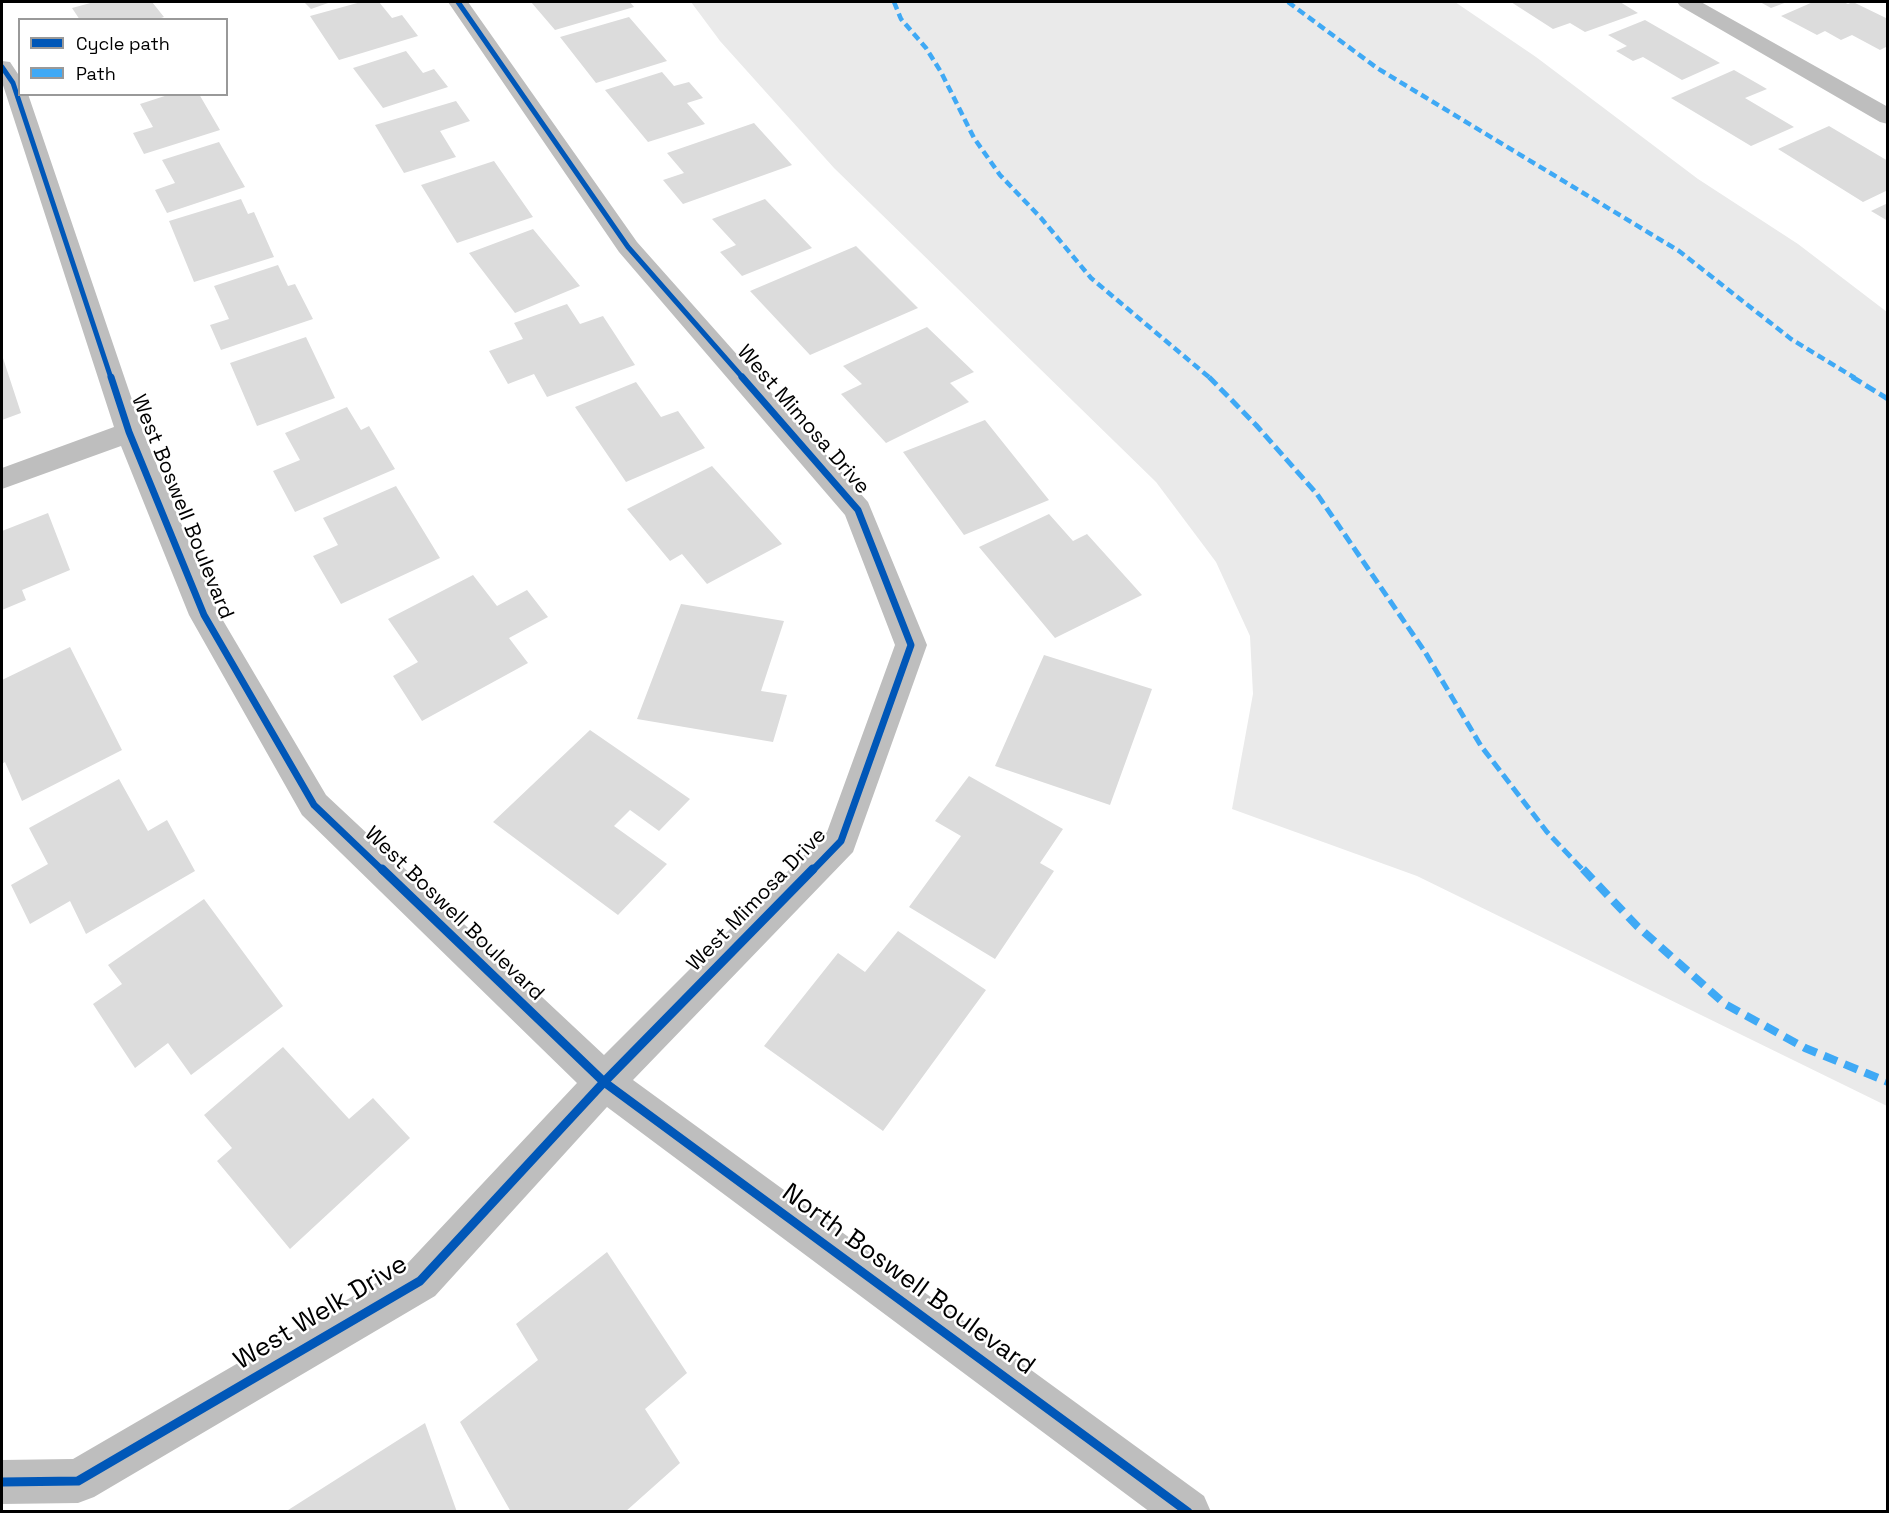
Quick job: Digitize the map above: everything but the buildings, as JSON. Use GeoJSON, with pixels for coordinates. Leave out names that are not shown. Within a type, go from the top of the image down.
{"type":"FeatureCollection","features":[{"type":"Feature","properties":{"kind":"street","name":"West Mimosa Drive"},"geometry":{"type":"LineString","coordinates":[[458,2],[628,247],[858,510],[911,645],[841,841],[604,1082]]}},
{"type":"Feature","properties":{"kind":"street"},"geometry":{"type":"LineString","coordinates":[[1687,2],[1887,117]]}},
{"type":"Feature","properties":{"kind":"street","name":"West Boswell Boulevard"},"geometry":{"type":"LineString","coordinates":[[2,67],[13,83],[129,432],[204,615],[314,805],[604,1082]]}},
{"type":"Feature","properties":{"kind":"street"},"geometry":{"type":"LineString","coordinates":[[2,479],[129,432]]}},
{"type":"Feature","properties":{"kind":"street","name":"West Welk Drive"},"geometry":{"type":"LineString","coordinates":[[2,1482],[78,1481],[420,1281],[604,1082]]}},
{"type":"Feature","properties":{"kind":"street","name":"North Boswell Boulevard"},"geometry":{"type":"LineString","coordinates":[[604,1082],[1188,1512]]}},
{"type":"Feature","properties":{"kind":"shaded area"},"geometry":{"type":"Polygon","coordinates":[[[691,2],[1455,2],[1536,57],[1698,179],[1798,244],[1887,312],[1887,1106],[1417,876],[1232,809],[1253,694],[1250,636],[1216,562],[1156,482],[834,168],[720,41],[691,2]]]}},
{"type":"Feature","properties":{"kind":"marked path"},"geometry":{"type":"LineString","coordinates":[[894,2],[901,19],[926,48],[941,72],[974,138],[1000,175],[1041,218],[1091,278],[1203,371],[1256,425],[1317,494],[1425,652],[1481,746],[1547,832],[1637,926],[1725,1004],[1805,1048],[1888,1082]]}},
{"type":"Feature","properties":{"kind":"marked path"},"geometry":{"type":"LineString","coordinates":[[1288,2],[1377,68],[1679,251],[1791,339],[1888,399]]}},
{"type":"Feature","properties":{"kind":"cycle path"},"geometry":{"type":"LineString","coordinates":[[2,1482],[78,1481],[420,1281],[604,1082],[841,841],[911,645],[858,510],[628,247],[458,2]]}},
{"type":"Feature","properties":{"kind":"cycle path"},"geometry":{"type":"LineString","coordinates":[[2,67],[13,83],[129,432],[204,615],[314,805],[604,1082],[1188,1512]]}}]}
